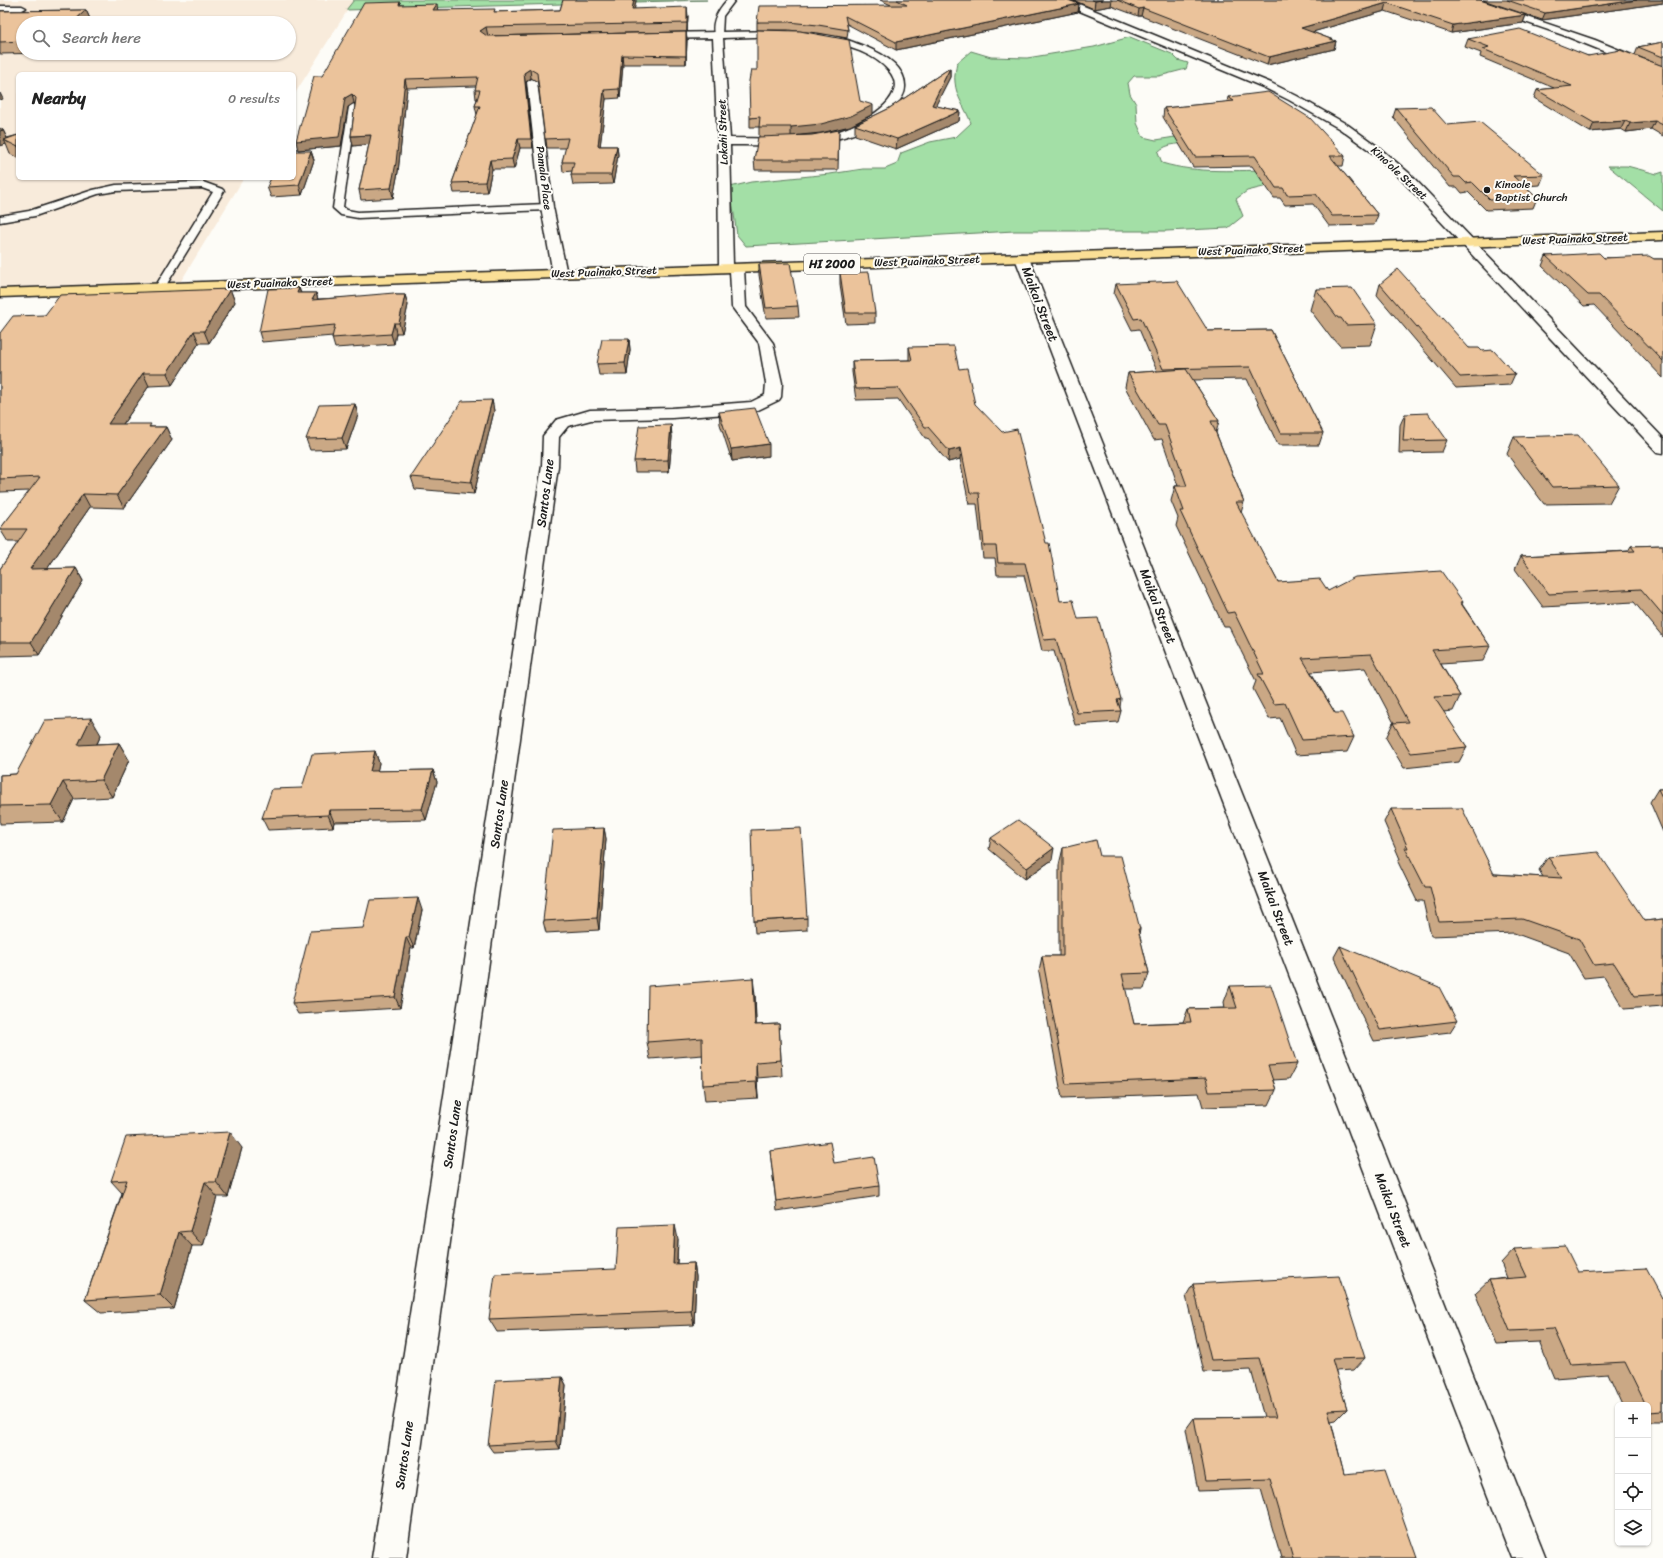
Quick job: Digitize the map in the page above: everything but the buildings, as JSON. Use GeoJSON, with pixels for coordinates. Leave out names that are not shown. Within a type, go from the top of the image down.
{"type":"FeatureCollection","features":[{"type":"Feature","properties":{"kind":"highway","name":"West Puainako Street"},"geometry":{"type":"LineString","coordinates":[[0,293],[1663,236]]}},
{"type":"Feature","properties":{"kind":"street","name":"Kinoʻole Street"},"geometry":{"type":"LineString","coordinates":[[1061,0],[1266,85],[1324,114],[1350,131],[1405,176],[1663,448]]}},
{"type":"Feature","properties":{"kind":"street"},"geometry":{"type":"LineString","coordinates":[[1469,0],[1601,46],[1663,72]]}},
{"type":"Feature","properties":{"kind":"street"},"geometry":{"type":"LineString","coordinates":[[648,36],[796,34]]}},
{"type":"Feature","properties":{"kind":"street","name":"Lokahi Street"},"geometry":{"type":"LineString","coordinates":[[718,35],[732,268]]}},
{"type":"Feature","properties":{"kind":"street"},"geometry":{"type":"LineString","coordinates":[[724,142],[798,140],[830,136],[850,131],[872,122],[895,102],[901,90],[899,79],[894,69],[884,60],[854,45],[832,38],[811,35]]}},
{"type":"Feature","properties":{"kind":"street","name":"Pamala Place"},"geometry":{"type":"LineString","coordinates":[[532,82],[547,207],[560,274]]}},
{"type":"Feature","properties":{"kind":"street","name":"Maikai Street"},"geometry":{"type":"LineString","coordinates":[[1022,258],[1529,1558]]}},
{"type":"Feature","properties":{"kind":"street","name":"Santos Lane"},"geometry":{"type":"LineString","coordinates":[[389,1558],[550,466],[551,436],[562,424],[590,415],[672,413],[754,407],[773,396],[774,383],[766,343],[739,307],[732,268]]}},
{"type":"Feature","properties":{"kind":"lane","name":"Lokahi Street"},"geometry":{"type":"LineString","coordinates":[[718,35],[718,18],[720,13],[731,0]]}},
{"type":"Feature","properties":{"kind":"lane"},"geometry":{"type":"LineString","coordinates":[[0,8],[22,8]]}},
{"type":"Feature","properties":{"kind":"lane"},"geometry":{"type":"LineString","coordinates":[[353,107],[338,208],[344,213],[358,215],[547,207]]}},
{"type":"Feature","properties":{"kind":"lane"},"geometry":{"type":"LineString","coordinates":[[3,220],[31,214],[96,192],[116,188],[203,185],[219,190],[160,287]]}},
{"type":"Feature","properties":{"kind":"shaded area"},"geometry":{"type":"Polygon","coordinates":[[[0,0],[354,0],[296,92],[296,72],[16,72],[16,180],[243,180],[181,281],[0,288],[0,0]]]}},
{"type":"Feature","properties":{"kind":"green space"},"geometry":{"type":"Polygon","coordinates":[[[354,0],[707,0],[346,10],[354,0]]]}},
{"type":"Feature","properties":{"kind":"green space"},"geometry":{"type":"Polygon","coordinates":[[[1130,37],[1172,54],[1178,60],[1188,63],[1186,69],[1159,76],[1134,76],[1128,83],[1130,94],[1136,104],[1137,123],[1143,137],[1156,140],[1175,137],[1196,143],[1176,144],[1162,149],[1158,152],[1162,163],[1190,169],[1204,170],[1274,170],[1280,183],[1247,191],[1236,199],[1243,216],[1228,228],[1166,231],[1014,231],[746,246],[737,235],[730,187],[751,182],[863,169],[885,169],[897,164],[901,153],[930,142],[956,137],[971,123],[957,93],[955,77],[957,63],[971,51],[991,57],[1027,58],[1094,47],[1130,37]]]}},
{"type":"Feature","properties":{"kind":"green space"},"geometry":{"type":"Polygon","coordinates":[[[1608,166],[1627,166],[1657,174],[1663,172],[1663,211],[1608,166]]]}},
{"type":"Feature","properties":{"kind":"place","name":"Kinoole Baptist Church"},"geometry":{"type":"Point","coordinates":[1487,190]}}]}
